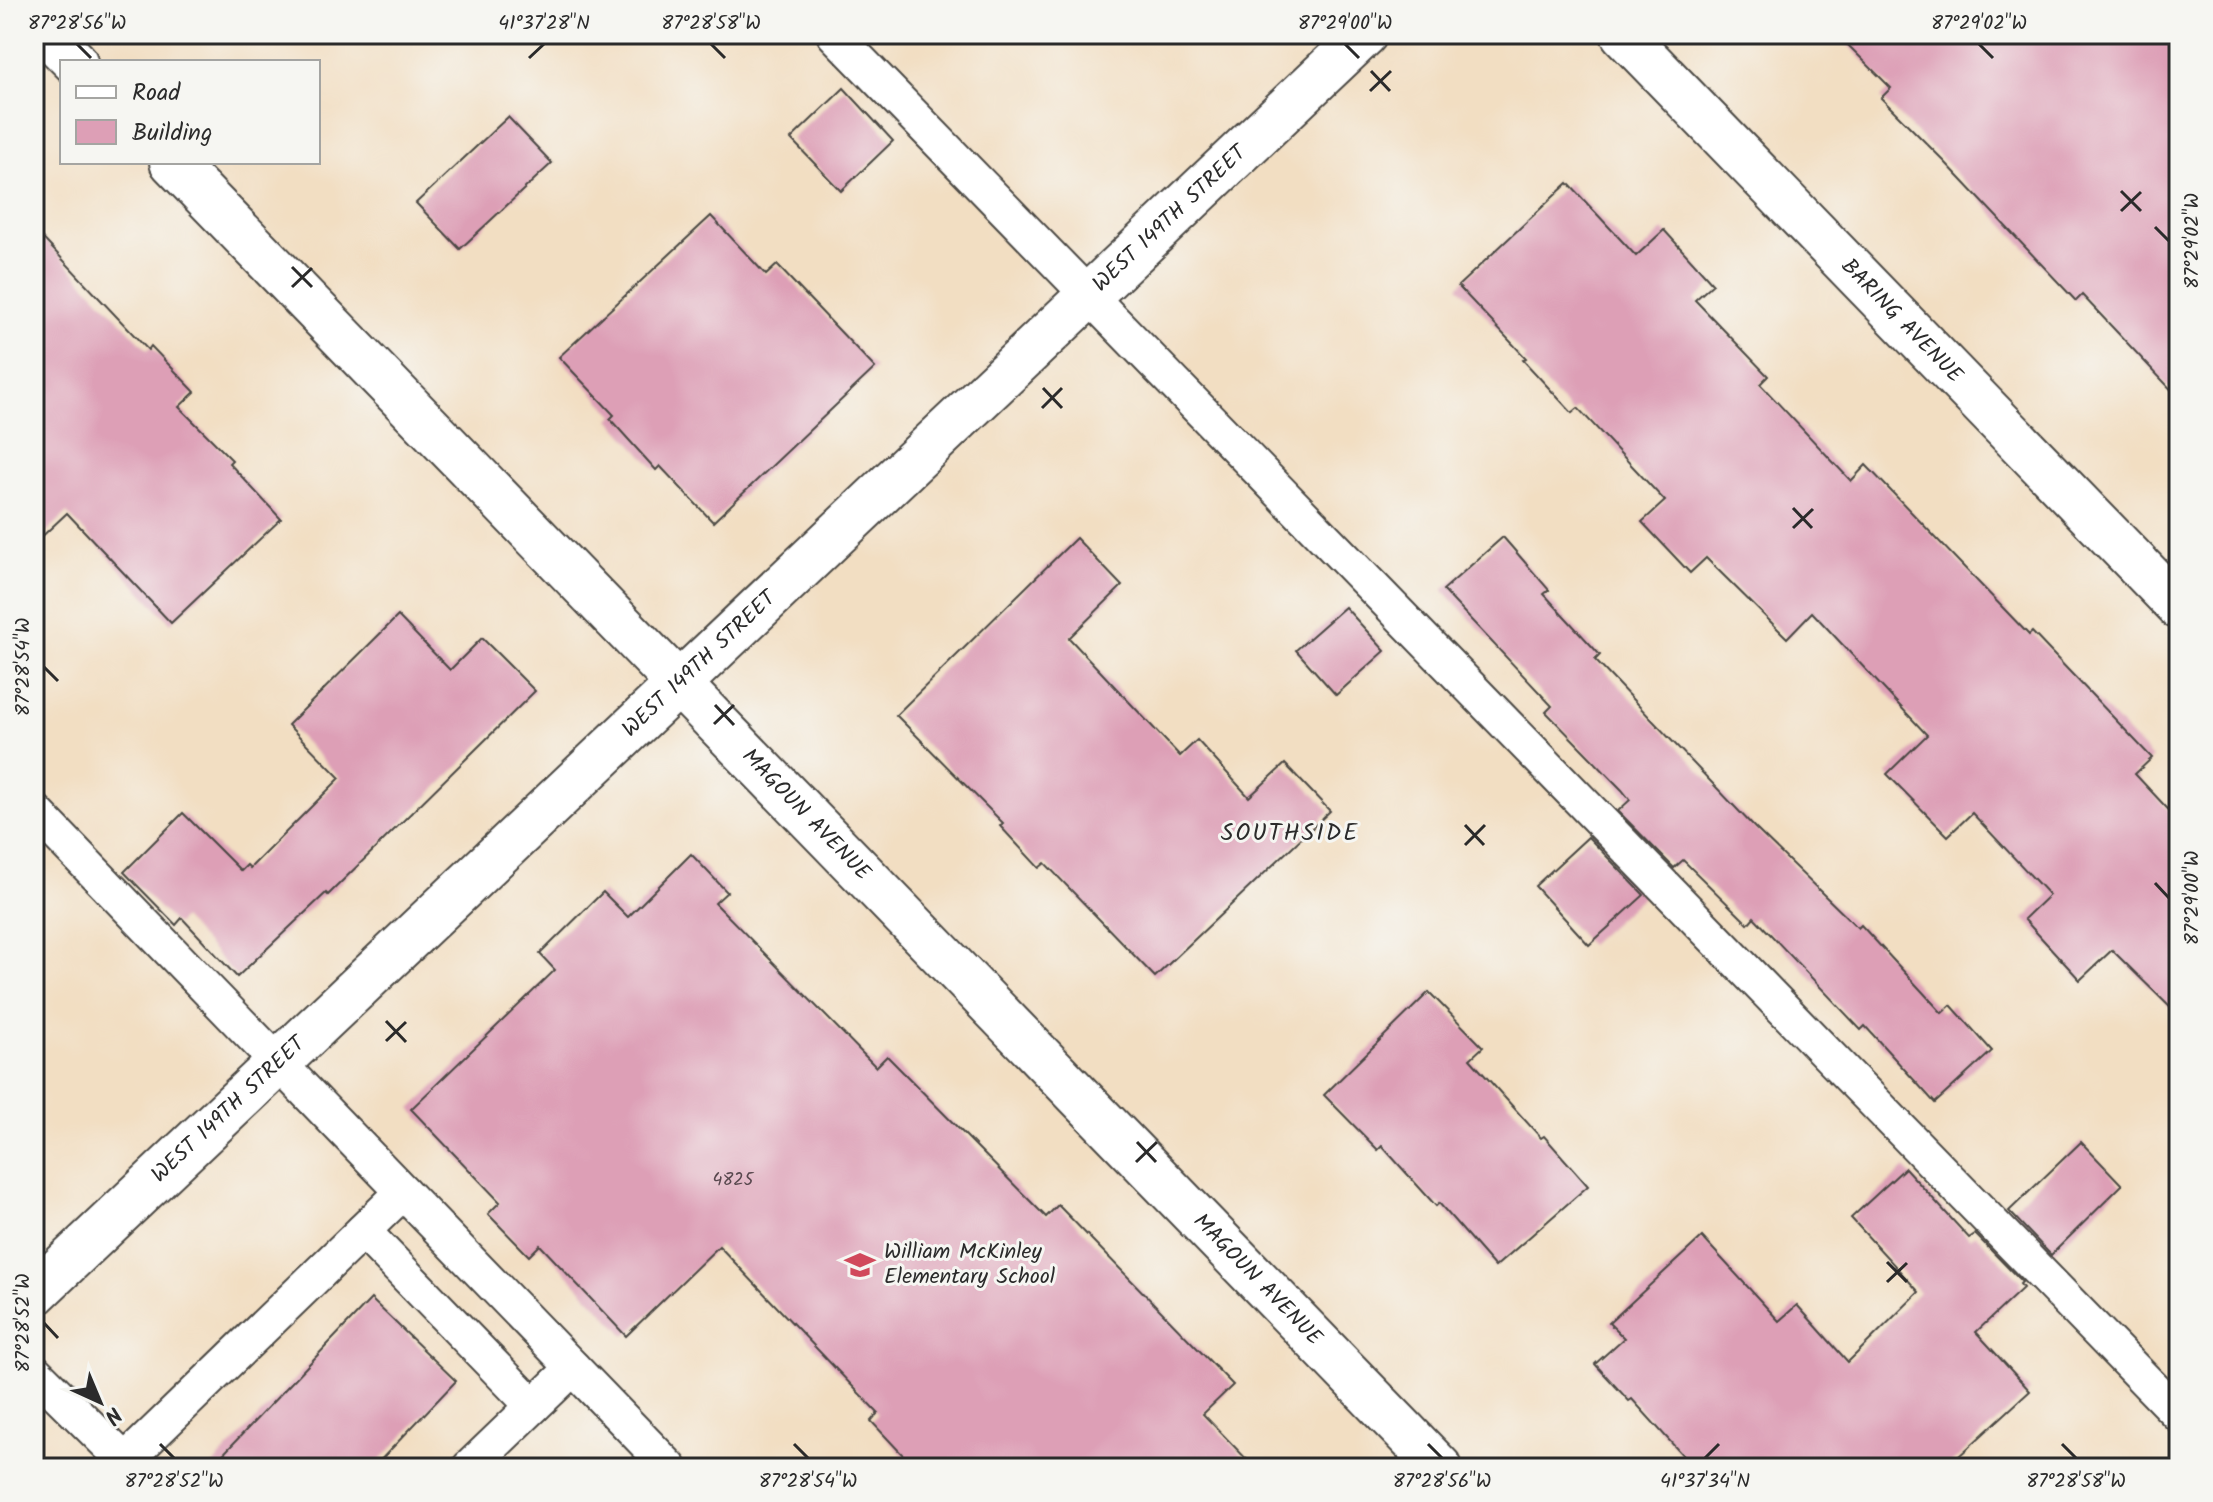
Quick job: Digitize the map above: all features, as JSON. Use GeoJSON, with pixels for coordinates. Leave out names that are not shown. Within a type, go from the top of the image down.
{"type":"FeatureCollection","features":[{"type":"Feature","properties":{"kind":"street"},"geometry":{"type":"LineString","coordinates":[[47,34],[73,60]]}},
{"type":"Feature","properties":{"kind":"street","name":"WEST 149TH STREET"},"geometry":{"type":"LineString","coordinates":[[34,1294],[1365,34]]}},
{"type":"Feature","properties":{"kind":"street","name":"BARING AVENUE"},"geometry":{"type":"LineString","coordinates":[[1623,34],[2179,607]]}},
{"type":"Feature","properties":{"kind":"street","name":"MAGOUN AVENUE"},"geometry":{"type":"LineString","coordinates":[[174,164],[1440,1468]]}},
{"type":"Feature","properties":{"kind":"lane"},"geometry":{"type":"LineString","coordinates":[[834,34],[2179,1415]]}},
{"type":"Feature","properties":{"kind":"lane"},"geometry":{"type":"LineString","coordinates":[[34,810],[670,1468]]}},
{"type":"Feature","properties":{"kind":"lane"},"geometry":{"type":"LineString","coordinates":[[34,1371],[126,1464],[403,1192]]}},
{"type":"Feature","properties":{"kind":"lane"},"geometry":{"type":"LineString","coordinates":[[363,1231],[533,1406]]}},
{"type":"Feature","properties":{"kind":"lane"},"geometry":{"type":"LineString","coordinates":[[469,1468],[573,1368]]}},
{"type":"Feature","properties":{"kind":"building"},"geometry":{"type":"Polygon","coordinates":[[[1837,34],[2179,34],[2179,398],[2082,295],[2076,301],[1881,98],[1891,88],[1837,34]]]}},
{"type":"Feature","properties":{"kind":"building"},"geometry":{"type":"Polygon","coordinates":[[[844,88],[893,141],[841,191],[791,139],[844,88]]]}},
{"type":"Feature","properties":{"kind":"building"},"geometry":{"type":"Polygon","coordinates":[[[508,117],[552,163],[460,249],[416,203],[508,117]]]}},
{"type":"Feature","properties":{"kind":"building"},"geometry":{"type":"Polygon","coordinates":[[[1568,183],[1636,256],[1664,230],[1713,284],[1695,300],[1768,376],[1760,384],[1851,481],[1866,465],[2152,758],[2135,774],[2179,821],[2179,1016],[2112,950],[2080,980],[2024,919],[2049,895],[1972,813],[1948,836],[1887,774],[1927,735],[1812,612],[1787,638],[1706,558],[1690,573],[1642,522],[1665,501],[1578,408],[1572,413],[1523,360],[1526,358],[1458,286],[1568,183]]]}},
{"type":"Feature","properties":{"kind":"building"},"geometry":{"type":"Polygon","coordinates":[[[711,216],[766,275],[777,265],[875,368],[713,522],[660,466],[656,470],[610,419],[614,415],[559,357],[711,216]]]}},
{"type":"Feature","properties":{"kind":"building"},"geometry":{"type":"Polygon","coordinates":[[[34,229],[148,350],[151,346],[195,392],[179,407],[232,460],[229,463],[281,519],[171,623],[67,513],[34,544],[34,229]]]}},
{"type":"Feature","properties":{"kind":"building"},"geometry":{"type":"Polygon","coordinates":[[[1503,537],[1549,590],[1544,594],[1600,655],[1595,660],[1755,828],[1858,928],[1861,925],[1942,1013],[1951,1005],[1992,1051],[1935,1103],[1865,1026],[1861,1030],[1754,917],[1748,924],[1683,860],[1674,868],[1618,811],[1630,800],[1546,712],[1552,706],[1443,590],[1503,537]]]}},
{"type":"Feature","properties":{"kind":"building"},"geometry":{"type":"Polygon","coordinates":[[[1076,538],[1122,586],[1069,638],[1180,756],[1197,740],[1249,797],[1285,764],[1330,811],[1155,977],[1045,863],[1039,868],[1000,826],[1003,823],[896,715],[1076,538]]]}},
{"type":"Feature","properties":{"kind":"building"},"geometry":{"type":"Polygon","coordinates":[[[1345,607],[1385,651],[1336,695],[1296,650],[1345,607]]]}},
{"type":"Feature","properties":{"kind":"building"},"geometry":{"type":"Polygon","coordinates":[[[398,616],[450,670],[482,638],[535,691],[328,895],[326,893],[237,977],[182,918],[176,925],[124,872],[183,813],[241,871],[247,865],[250,868],[340,778],[288,725],[398,616]]]}},
{"type":"Feature","properties":{"kind":"building"},"geometry":{"type":"Polygon","coordinates":[[[1588,837],[1644,895],[1589,945],[1535,886],[1588,837]]]}},
{"type":"Feature","properties":{"kind":"building"},"geometry":{"type":"Polygon","coordinates":[[[691,854],[727,892],[715,903],[876,1067],[887,1056],[1046,1217],[1058,1205],[1233,1385],[1203,1414],[1255,1468],[915,1468],[871,1421],[878,1413],[719,1246],[626,1336],[540,1245],[529,1256],[488,1214],[500,1202],[411,1109],[555,970],[540,954],[603,892],[628,917],[691,854]]]}},
{"type":"Feature","properties":{"kind":"building"},"geometry":{"type":"Polygon","coordinates":[[[1429,992],[1483,1047],[1470,1059],[1588,1186],[1495,1267],[1439,1203],[1436,1206],[1382,1146],[1378,1150],[1324,1095],[1429,992]]]}},
{"type":"Feature","properties":{"kind":"building"},"geometry":{"type":"Polygon","coordinates":[[[2081,1142],[2122,1185],[2051,1255],[2009,1211],[2081,1142]]]}},
{"type":"Feature","properties":{"kind":"building"},"geometry":{"type":"Polygon","coordinates":[[[1905,1168],[1969,1238],[1975,1234],[2022,1282],[2023,1288],[1976,1332],[2030,1391],[1946,1468],[1694,1468],[1632,1399],[1629,1401],[1595,1364],[1624,1338],[1609,1323],[1702,1237],[1779,1321],[1797,1305],[1848,1362],[1919,1292],[1851,1218],[1905,1168]]]}},
{"type":"Feature","properties":{"kind":"building"},"geometry":{"type":"Polygon","coordinates":[[[371,1299],[456,1381],[373,1468],[210,1468],[371,1299]]]}},
{"type":"Feature","properties":{"kind":"place","name":"William McKinley Elementary School"},"geometry":{"type":"Point","coordinates":[860,1265]}},
{"type":"Feature","properties":{"kind":"district","name":"SOUTHSIDE"},"geometry":{"type":"Point","coordinates":[1290,833]}}]}
